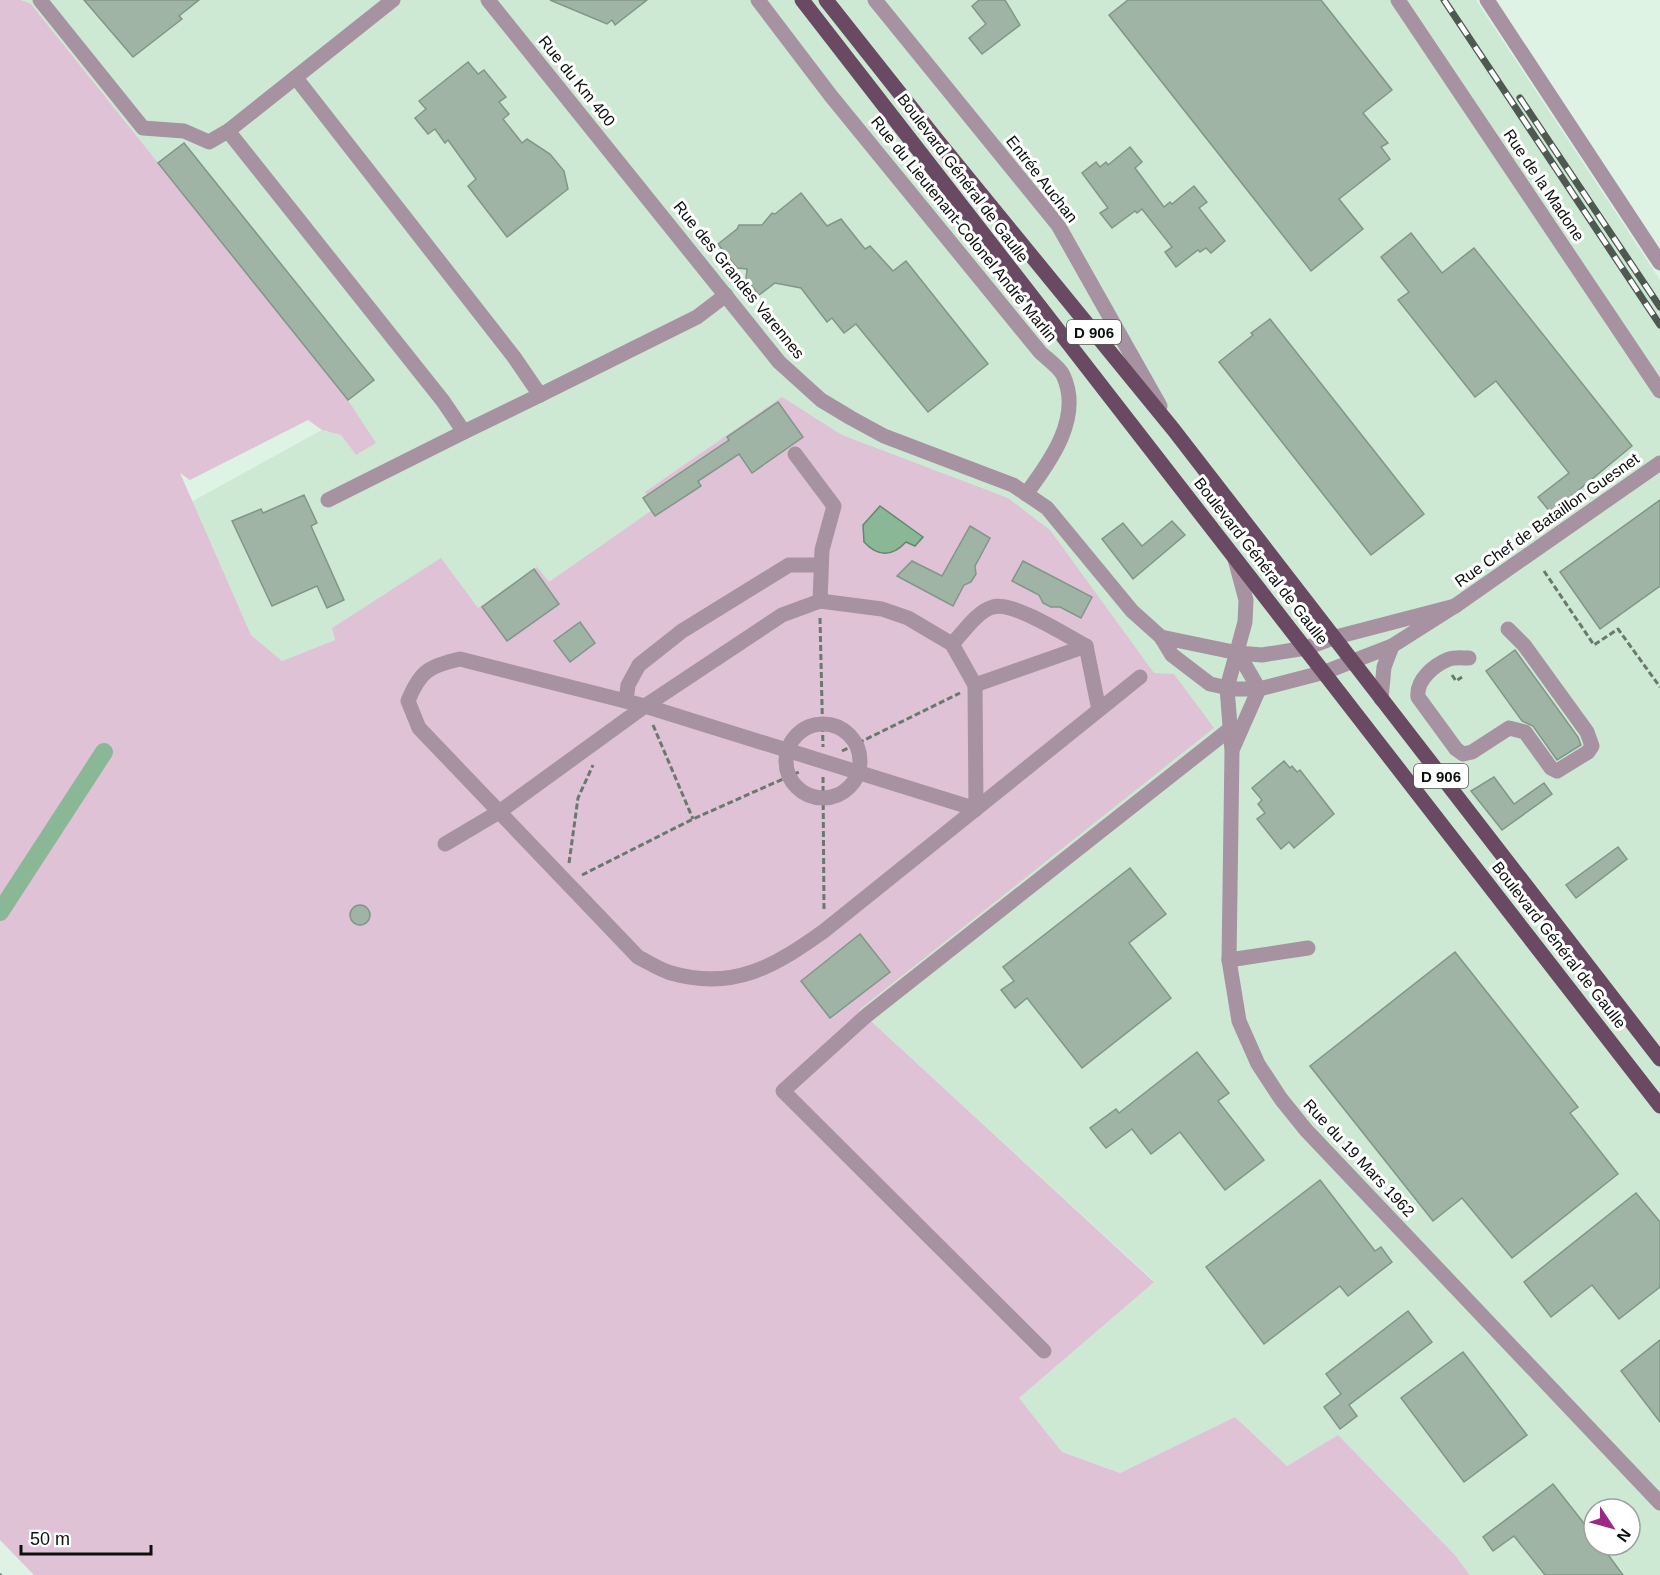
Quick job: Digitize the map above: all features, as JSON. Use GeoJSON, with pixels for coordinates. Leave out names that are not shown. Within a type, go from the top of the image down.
{"type":"FeatureCollection","features":[{"type":"Feature","properties":{"kind":"main road","name":"Boulevard Général de Gaulle"},"geometry":{"type":"LineString","coordinates":[[802,0],[1660,1106]]}},
{"type":"Feature","properties":{"kind":"main road","name":"Boulevard Général de Gaulle"},"geometry":{"type":"LineString","coordinates":[[826,0],[1173,429],[1660,1059]]}},
{"type":"Feature","properties":{"kind":"street"},"geometry":{"type":"LineString","coordinates":[[40,0],[143,128],[184,131],[209,142],[228,131],[393,0]]}},
{"type":"Feature","properties":{"kind":"street","name":"Rue du Km 400"},"geometry":{"type":"LineString","coordinates":[[488,0],[638,185]]}},
{"type":"Feature","properties":{"kind":"street","name":"Rue du Lieutenant-Colonel André Marlin"},"geometry":{"type":"LineString","coordinates":[[758,0],[831,96],[1032,343],[1062,373],[1069,397],[1066,417],[1055,454],[1026,494]]}},
{"type":"Feature","properties":{"kind":"street","name":"Entrée Auchan"},"geometry":{"type":"LineString","coordinates":[[875,0],[1058,225],[1173,429]]}},
{"type":"Feature","properties":{"kind":"street","name":"Rue de la Madone"},"geometry":{"type":"LineString","coordinates":[[1398,0],[1660,391]]}},
{"type":"Feature","properties":{"kind":"street"},"geometry":{"type":"LineString","coordinates":[[1487,0],[1660,263]]}},
{"type":"Feature","properties":{"kind":"street"},"geometry":{"type":"LineString","coordinates":[[296,78],[514,357],[540,395]]}},
{"type":"Feature","properties":{"kind":"street"},"geometry":{"type":"LineString","coordinates":[[228,131],[438,394],[464,432]]}},
{"type":"Feature","properties":{"kind":"street","name":"Rue des Grandes Varennes"},"geometry":{"type":"LineString","coordinates":[[638,185],[779,362],[820,400],[884,436],[1013,485],[1047,508],[1132,611],[1161,637],[1172,656],[1210,684],[1227,688],[1259,688],[1325,672],[1353,661]]}},
{"type":"Feature","properties":{"kind":"street"},"geometry":{"type":"LineString","coordinates":[[328,500],[698,317],[726,295]]}},
{"type":"Feature","properties":{"kind":"street"},"geometry":{"type":"LineString","coordinates":[[795,454],[834,506],[822,549],[820,602]]}},
{"type":"Feature","properties":{"kind":"street","name":"Rue Chef de Bataillon Guesnet"},"geometry":{"type":"LineString","coordinates":[[1353,661],[1392,646],[1455,606],[1660,463]]}},
{"type":"Feature","properties":{"kind":"street","name":"Rue du 19 Mars 1962"},"geometry":{"type":"LineString","coordinates":[[1234,555],[1246,600],[1245,622],[1227,688],[1232,751],[1229,960],[1239,1021],[1258,1064],[1281,1099],[1306,1130],[1660,1503]]}},
{"type":"Feature","properties":{"kind":"street"},"geometry":{"type":"LineString","coordinates":[[626,701],[628,685],[639,665],[682,631],[789,565],[821,566]]}},
{"type":"Feature","properties":{"kind":"street"},"geometry":{"type":"LineString","coordinates":[[445,844],[499,812],[645,706],[782,615],[820,602],[882,609],[908,618],[952,644],[975,685],[976,809]]}},
{"type":"Feature","properties":{"kind":"street"},"geometry":{"type":"LineString","coordinates":[[952,644],[977,617],[993,606],[1000,606],[1009,607],[1086,646]]}},
{"type":"Feature","properties":{"kind":"street","name":"Rue Chef de Bataillon Guesnet"},"geometry":{"type":"LineString","coordinates":[[1336,637],[1455,606]]}},
{"type":"Feature","properties":{"kind":"street"},"geometry":{"type":"LineString","coordinates":[[1469,658],[1450,658],[1421,680],[1417,687],[1418,697],[1456,749],[1463,753],[1472,752],[1509,728],[1525,732],[1551,768],[1557,771],[1588,752],[1592,746],[1587,732],[1524,645],[1508,629]]}},
{"type":"Feature","properties":{"kind":"street"},"geometry":{"type":"LineString","coordinates":[[1161,637],[1238,653],[1262,655],[1306,648],[1336,637]]}},
{"type":"Feature","properties":{"kind":"street"},"geometry":{"type":"LineString","coordinates":[[975,685],[1086,646]]}},
{"type":"Feature","properties":{"kind":"street"},"geometry":{"type":"LineString","coordinates":[[1086,646],[1099,710]]}},
{"type":"Feature","properties":{"kind":"street"},"geometry":{"type":"LineString","coordinates":[[1381,699],[1384,667],[1392,646]]}},
{"type":"Feature","properties":{"kind":"street"},"geometry":{"type":"LineString","coordinates":[[1238,653],[1259,688]]}},
{"type":"Feature","properties":{"kind":"street"},"geometry":{"type":"LineString","coordinates":[[976,809],[645,706],[460,658],[433,666],[416,681],[408,701],[419,728],[638,957],[670,973],[717,979],[753,973],[783,960],[824,931],[976,809],[1140,677]]}},
{"type":"Feature","properties":{"kind":"street","name":"Rue du 19 Mars 1962"},"geometry":{"type":"LineString","coordinates":[[1232,751],[1259,688]]}},
{"type":"Feature","properties":{"kind":"street"},"geometry":{"type":"LineString","coordinates":[[822,723],[843,728],[857,744],[861,763],[859,772],[846,791],[823,798],[803,792],[789,776],[787,750],[801,731],[822,723]]}},
{"type":"Feature","properties":{"kind":"street"},"geometry":{"type":"LineString","coordinates":[[1044,1351],[783,1091],[866,1016],[1230,729]]}},
{"type":"Feature","properties":{"kind":"street"},"geometry":{"type":"LineString","coordinates":[[1229,960],[1308,948]]}},
{"type":"Feature","properties":{"kind":"path"},"geometry":{"type":"LineString","coordinates":[[1544,571],[1594,645],[1618,629],[1660,688],[1655,692]]}},
{"type":"Feature","properties":{"kind":"path"},"geometry":{"type":"LineString","coordinates":[[566,884],[693,819],[823,761],[975,685]]}},
{"type":"Feature","properties":{"kind":"path"},"geometry":{"type":"LineString","coordinates":[[645,706],[693,819]]}},
{"type":"Feature","properties":{"kind":"path"},"geometry":{"type":"LineString","coordinates":[[566,884],[578,798],[597,756]]}},
{"type":"Feature","properties":{"kind":"shaded area"},"geometry":{"type":"Polygon","coordinates":[[[0,0],[21,0],[31,4],[348,400],[376,443],[356,455],[341,435],[322,430],[308,420],[190,480],[180,473],[251,635],[282,661],[335,640],[332,628],[441,558],[478,608],[537,567],[549,582],[655,508],[645,492],[782,397],[842,435],[1008,498],[1050,530],[1154,673],[1174,674],[1214,728],[859,1010],[1154,1282],[1019,1398],[1062,1452],[1120,1473],[1235,1417],[1287,1466],[1338,1435],[1454,1554],[1470,1575],[34,1575],[0,1540],[0,0]]]}},
{"type":"Feature","properties":{"kind":"shaded area"},"geometry":{"type":"Polygon","coordinates":[[[21,0],[1476,0],[1660,280],[1660,1575],[1470,1575],[1454,1554],[1338,1435],[1287,1466],[1235,1417],[1120,1473],[1062,1452],[1019,1398],[1154,1281],[859,1010],[335,640],[282,661],[251,635],[191,502],[322,430],[341,435],[356,455],[375,443],[348,400],[31,4],[21,0]]]}},
{"type":"Feature","properties":{"kind":"shaded area"},"geometry":{"type":"Polygon","coordinates":[[[880,506],[923,537],[915,546],[906,542],[890,553],[880,553],[864,542],[863,525],[880,506]]]}},
{"type":"Feature","properties":{"kind":"building"},"geometry":{"type":"Polygon","coordinates":[[[84,0],[199,0],[179,16],[182,19],[133,57],[84,0]]]}},
{"type":"Feature","properties":{"kind":"building"},"geometry":{"type":"Polygon","coordinates":[[[550,0],[647,0],[615,25],[612,20],[607,24],[550,0]]]}},
{"type":"Feature","properties":{"kind":"building"},"geometry":{"type":"Polygon","coordinates":[[[979,0],[1005,0],[1020,25],[982,54],[969,38],[986,24],[972,6],[979,0]]]}},
{"type":"Feature","properties":{"kind":"building"},"geometry":{"type":"Polygon","coordinates":[[[1128,0],[1321,0],[1392,90],[1363,113],[1388,143],[1381,147],[1390,159],[1339,199],[1363,229],[1311,271],[1109,15],[1128,0]]]}},
{"type":"Feature","properties":{"kind":"building"},"geometry":{"type":"Polygon","coordinates":[[[468,62],[478,74],[484,70],[506,97],[499,102],[509,114],[503,119],[522,143],[527,139],[550,154],[564,171],[568,189],[507,237],[468,186],[476,179],[448,140],[445,143],[435,129],[428,134],[415,118],[426,109],[419,101],[468,62]]]}},
{"type":"Feature","properties":{"kind":"building"},"geometry":{"type":"Polygon","coordinates":[[[184,143],[374,380],[348,400],[158,163],[184,143]]]}},
{"type":"Feature","properties":{"kind":"building"},"geometry":{"type":"Polygon","coordinates":[[[1130,147],[1142,162],[1135,168],[1164,207],[1170,202],[1172,204],[1194,186],[1207,202],[1199,208],[1225,241],[1211,253],[1206,248],[1200,252],[1198,250],[1176,267],[1165,252],[1172,247],[1142,209],[1137,213],[1135,211],[1112,228],[1100,213],[1108,208],[1082,173],[1096,162],[1100,167],[1106,162],[1108,165],[1130,147]]]}},
{"type":"Feature","properties":{"kind":"building"},"geometry":{"type":"Polygon","coordinates":[[[801,193],[827,226],[841,219],[865,249],[870,246],[893,271],[906,261],[988,364],[928,412],[856,324],[844,333],[832,318],[827,322],[801,288],[775,283],[759,295],[746,279],[747,269],[737,268],[718,244],[739,225],[762,225],[772,213],[775,214],[801,193]]]}},
{"type":"Feature","properties":{"kind":"building"},"geometry":{"type":"Polygon","coordinates":[[[1411,233],[1442,273],[1474,248],[1632,446],[1551,513],[1538,497],[1569,473],[1496,381],[1475,397],[1398,300],[1409,292],[1381,257],[1411,233]]]}},
{"type":"Feature","properties":{"kind":"building"},"geometry":{"type":"Polygon","coordinates":[[[1270,319],[1424,514],[1371,555],[1219,362],[1270,319]]]}},
{"type":"Feature","properties":{"kind":"building"},"geometry":{"type":"Polygon","coordinates":[[[778,402],[803,437],[752,473],[739,454],[698,481],[701,486],[655,516],[643,498],[729,440],[727,437],[778,402]]]}},
{"type":"Feature","properties":{"kind":"building"},"geometry":{"type":"Polygon","coordinates":[[[304,495],[317,523],[311,526],[344,600],[327,608],[317,586],[272,606],[232,521],[261,509],[263,513],[304,495]]]}},
{"type":"Feature","properties":{"kind":"building"},"geometry":{"type":"Polygon","coordinates":[[[1660,500],[1660,586],[1600,629],[1560,572],[1660,500]]]}},
{"type":"Feature","properties":{"kind":"building"},"geometry":{"type":"Polygon","coordinates":[[[1172,521],[1185,535],[1133,579],[1102,539],[1123,523],[1142,546],[1172,521]]]}},
{"type":"Feature","properties":{"kind":"building"},"geometry":{"type":"Polygon","coordinates":[[[970,526],[990,538],[975,566],[976,574],[971,582],[964,585],[953,606],[897,576],[912,561],[942,576],[970,526]]]}},
{"type":"Feature","properties":{"kind":"building"},"geometry":{"type":"Polygon","coordinates":[[[1023,561],[1092,597],[1081,618],[1060,607],[1051,607],[1043,603],[1039,595],[1012,581],[1023,561]]]}},
{"type":"Feature","properties":{"kind":"building"},"geometry":{"type":"Polygon","coordinates":[[[534,569],[559,604],[507,641],[482,607],[534,569]]]}},
{"type":"Feature","properties":{"kind":"building"},"geometry":{"type":"Polygon","coordinates":[[[580,622],[595,643],[570,662],[554,641],[580,622]]]}},
{"type":"Feature","properties":{"kind":"building"},"geometry":{"type":"Polygon","coordinates":[[[1515,650],[1578,737],[1581,745],[1557,760],[1533,726],[1522,721],[1486,671],[1515,650]]]}},
{"type":"Feature","properties":{"kind":"building"},"geometry":{"type":"Polygon","coordinates":[[[1284,761],[1297,772],[1300,770],[1334,814],[1294,848],[1289,842],[1281,849],[1257,819],[1265,813],[1258,804],[1262,800],[1252,788],[1284,761]]]}},
{"type":"Feature","properties":{"kind":"building"},"geometry":{"type":"Polygon","coordinates":[[[1494,777],[1514,804],[1544,783],[1552,794],[1502,830],[1471,791],[1494,777]]]}},
{"type":"Feature","properties":{"kind":"building"},"geometry":{"type":"Polygon","coordinates":[[[1618,847],[1627,859],[1576,898],[1566,885],[1618,847]]]}},
{"type":"Feature","properties":{"kind":"building"},"geometry":{"type":"Polygon","coordinates":[[[1130,868],[1166,914],[1129,943],[1171,998],[1082,1068],[1027,998],[1015,1008],[1001,990],[1014,981],[1003,967],[1130,868]]]}},
{"type":"Feature","properties":{"kind":"building"},"geometry":{"type":"Polygon","coordinates":[[[360,905],[367,908],[370,915],[367,922],[360,925],[353,922],[350,915],[353,908],[360,905]]]}},
{"type":"Feature","properties":{"kind":"building"},"geometry":{"type":"Polygon","coordinates":[[[860,934],[890,972],[830,1018],[801,981],[860,934]]]}},
{"type":"Feature","properties":{"kind":"building"},"geometry":{"type":"Polygon","coordinates":[[[1455,952],[1578,1107],[1570,1113],[1618,1174],[1512,1258],[1462,1198],[1433,1221],[1310,1066],[1455,952]]]}},
{"type":"Feature","properties":{"kind":"building"},"geometry":{"type":"Polygon","coordinates":[[[1197,1052],[1229,1093],[1218,1101],[1264,1160],[1225,1190],[1180,1132],[1151,1154],[1132,1129],[1106,1148],[1090,1128],[1116,1109],[1119,1113],[1197,1052]]]}},
{"type":"Feature","properties":{"kind":"building"},"geometry":{"type":"Polygon","coordinates":[[[1320,1180],[1375,1251],[1381,1247],[1392,1262],[1348,1296],[1340,1286],[1264,1344],[1206,1267],[1320,1180]]]}},
{"type":"Feature","properties":{"kind":"building"},"geometry":{"type":"Polygon","coordinates":[[[1636,1193],[1660,1222],[1660,1287],[1619,1319],[1592,1285],[1551,1317],[1524,1282],[1636,1193]]]}},
{"type":"Feature","properties":{"kind":"building"},"geometry":{"type":"Polygon","coordinates":[[[1408,1311],[1432,1342],[1349,1405],[1357,1416],[1340,1429],[1324,1407],[1341,1394],[1326,1374],[1408,1311]]]}},
{"type":"Feature","properties":{"kind":"building"},"geometry":{"type":"Polygon","coordinates":[[[1660,1340],[1660,1422],[1621,1371],[1660,1340]]]}},
{"type":"Feature","properties":{"kind":"building"},"geometry":{"type":"Polygon","coordinates":[[[1463,1352],[1527,1435],[1464,1482],[1401,1398],[1463,1352]]]}},
{"type":"Feature","properties":{"kind":"building"},"geometry":{"type":"Polygon","coordinates":[[[1553,1484],[1582,1521],[1582,1557],[1610,1557],[1623,1575],[1545,1575],[1514,1536],[1493,1551],[1483,1537],[1553,1484]]]}},
{"type":"Feature","properties":{"kind":"waterway"},"geometry":{"type":"LineString","coordinates":[[0,912],[104,752]]}},
{"type":"Feature","properties":{"kind":"railway"},"geometry":{"type":"LineString","coordinates":[[1444,0],[1660,325]]}},
{"type":"Feature","properties":{"kind":"railway"},"geometry":{"type":"LineString","coordinates":[[1520,98],[1660,307]]}}]}
